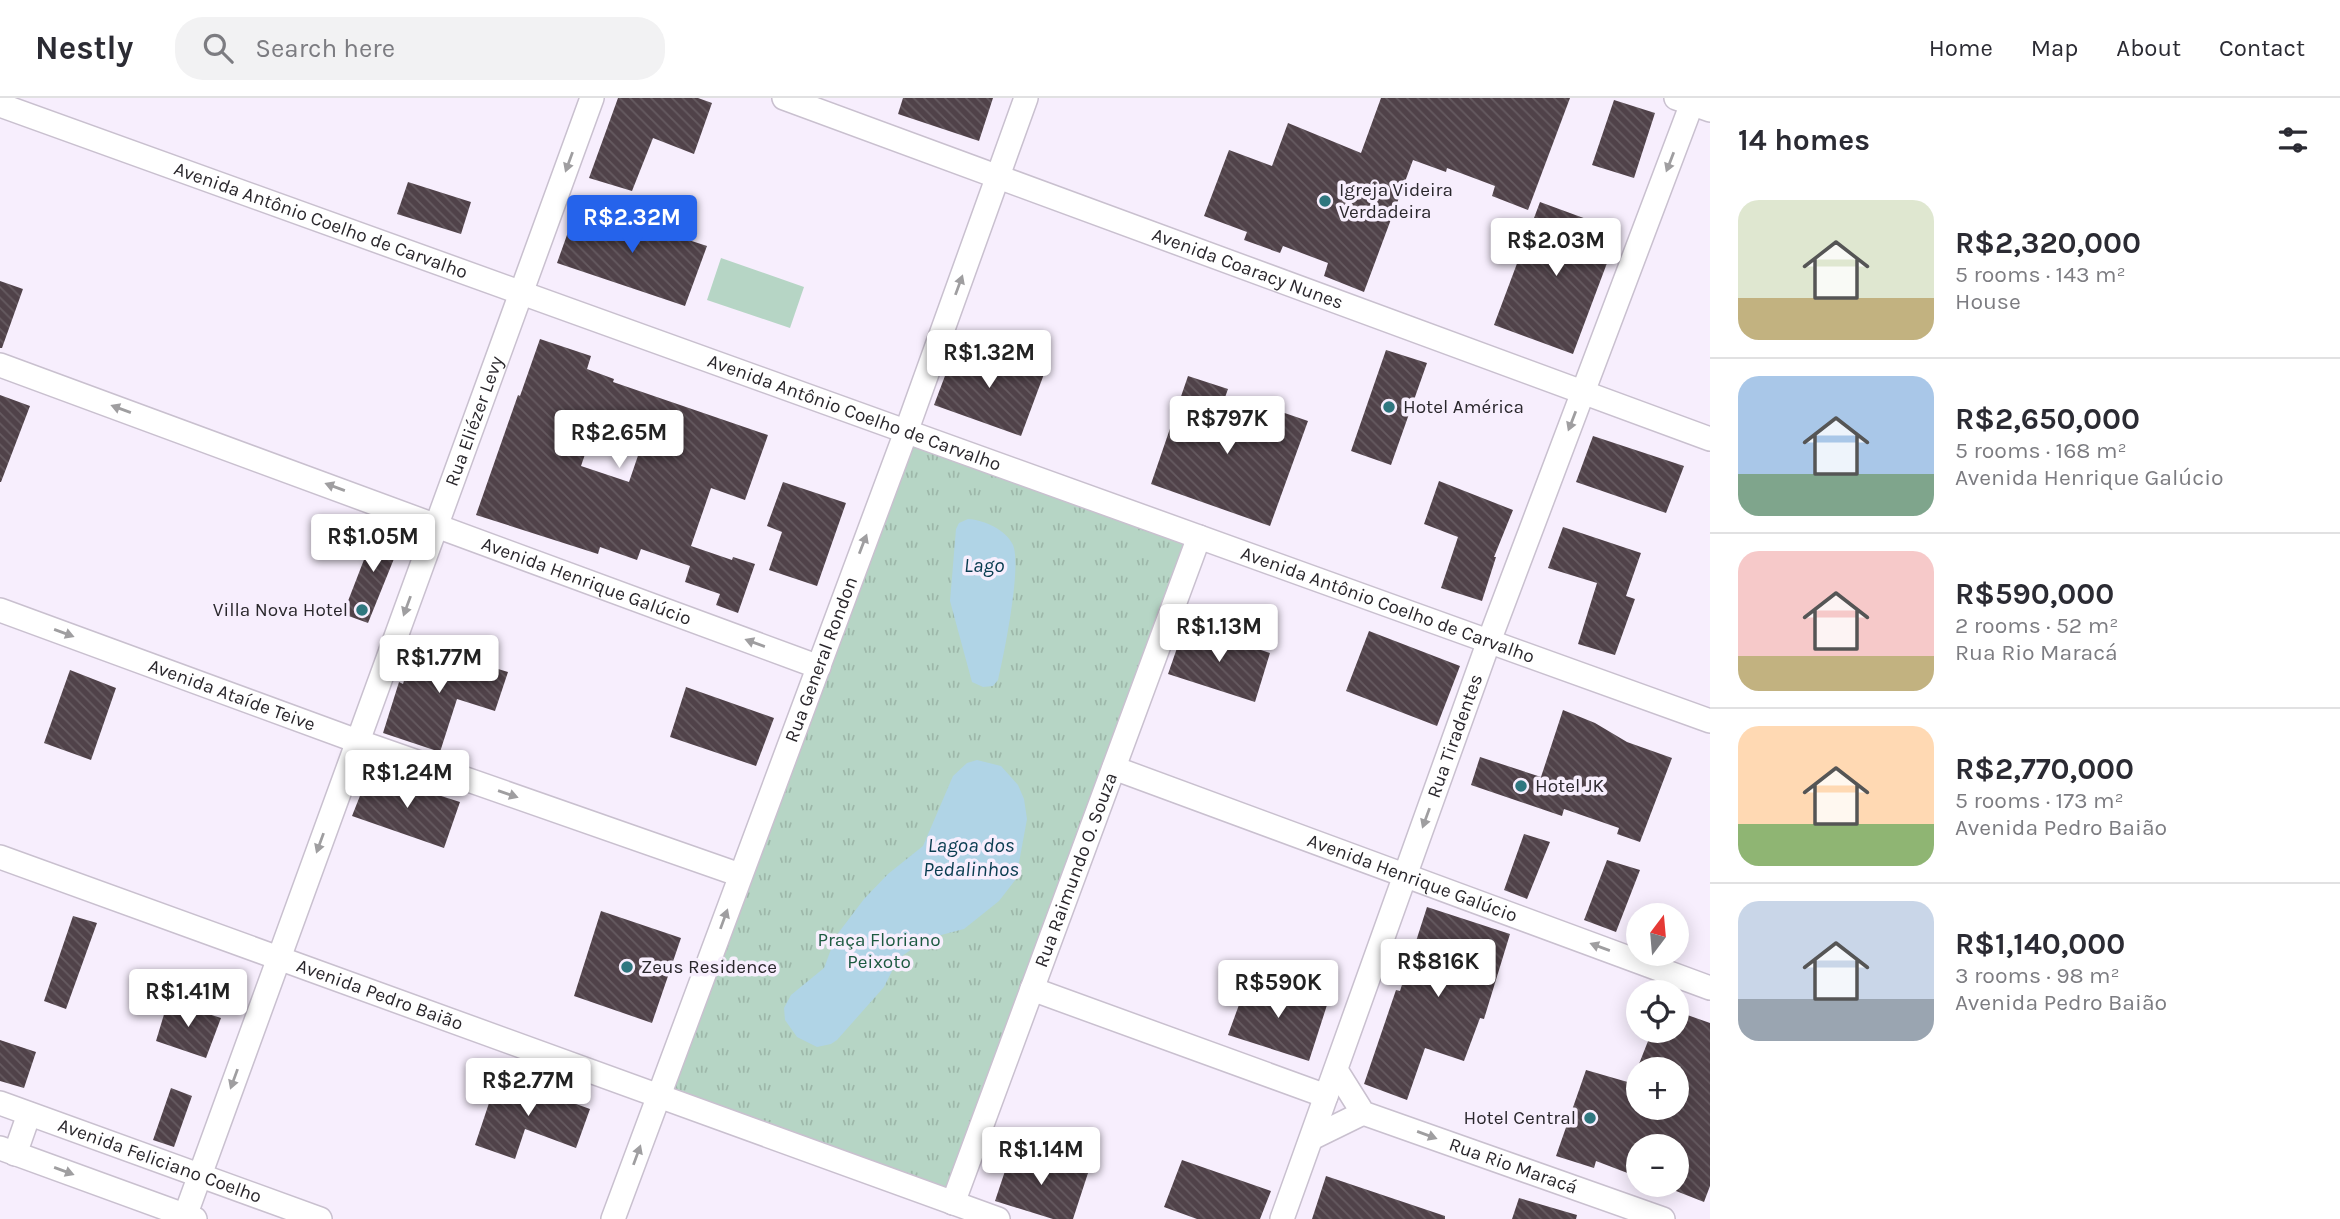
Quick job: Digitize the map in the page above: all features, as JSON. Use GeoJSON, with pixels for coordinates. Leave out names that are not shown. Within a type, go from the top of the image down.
{"type":"FeatureCollection","features":[{"type":"Feature","properties":{"kind":"street","name":"Rua Eliézer Levy"},"geometry":{"type":"LineString","coordinates":[[188,1218],[199,1177],[592,98]]}},
{"type":"Feature","properties":{"kind":"street","name":"Avenida Coaracy Nunes"},"geometry":{"type":"LineString","coordinates":[[784,98],[1710,439]]}},
{"type":"Feature","properties":{"kind":"street","name":"Rua General Rondon"},"geometry":{"type":"LineString","coordinates":[[613,1219],[819,667],[1026,98]]}},
{"type":"Feature","properties":{"kind":"street","name":"Rua Tiradentes"},"geometry":{"type":"LineString","coordinates":[[1282,1219],[1489,641],[1693,102]]}},
{"type":"Feature","properties":{"kind":"street","name":"Avenida Antônio Coelho de Carvalho"},"geometry":{"type":"LineString","coordinates":[[0,105],[1710,720]]}},
{"type":"Feature","properties":{"kind":"street","name":"Avenida Henrique Galúcio"},"geometry":{"type":"LineString","coordinates":[[0,365],[819,667]]}},
{"type":"Feature","properties":{"kind":"street","name":"Rua Raimundo O. Souza"},"geometry":{"type":"LineString","coordinates":[[953,1203],[1199,537]]}},
{"type":"Feature","properties":{"kind":"street","name":"Avenida Ataíde Teive"},"geometry":{"type":"LineString","coordinates":[[0,610],[357,741],[740,875]]}},
{"type":"Feature","properties":{"kind":"street","name":"Avenida Henrique Galúcio"},"geometry":{"type":"LineString","coordinates":[[1114,768],[1710,988]]}},
{"type":"Feature","properties":{"kind":"street","name":"Avenida Pedro Baião"},"geometry":{"type":"LineString","coordinates":[[0,858],[998,1219]]}},
{"type":"Feature","properties":{"kind":"street"},"geometry":{"type":"LineString","coordinates":[[1032,989],[1326,1096]]}},
{"type":"Feature","properties":{"kind":"street"},"geometry":{"type":"LineString","coordinates":[[1311,1138],[1363,1113],[1336,1070]]}},
{"type":"Feature","properties":{"kind":"street","name":"Avenida Feliciano Coelho"},"geometry":{"type":"LineString","coordinates":[[0,1103],[320,1219]]}},
{"type":"Feature","properties":{"kind":"street","name":"Rua Rio Maracá"},"geometry":{"type":"LineString","coordinates":[[1363,1113],[1663,1219]]}},
{"type":"Feature","properties":{"kind":"street"},"geometry":{"type":"LineString","coordinates":[[29,1114],[7,1151],[188,1218]]}},
{"type":"Feature","properties":{"kind":"green space"},"geometry":{"type":"Polygon","coordinates":[[[721,258],[804,287],[790,328],[707,300],[721,258]]]}},
{"type":"Feature","properties":{"kind":"green space","name":"Praça Floriano Peixoto"},"geometry":{"type":"Polygon","coordinates":[[[906,432],[1199,537],[953,1203],[658,1096],[906,432]]]}},
{"type":"Feature","properties":{"kind":"water","name":"Lago"},"geometry":{"type":"Polygon","coordinates":[[[968,519],[981,521],[1000,530],[1013,545],[1015,556],[1014,590],[1008,632],[998,680],[993,686],[983,687],[972,682],[950,601],[956,529],[959,523],[968,519]]]}},
{"type":"Feature","properties":{"kind":"water","name":"Lagoa dos Pedalinhos"},"geometry":{"type":"Polygon","coordinates":[[[977,760],[1001,766],[1018,785],[1024,799],[1027,819],[1016,879],[999,901],[964,929],[926,939],[898,959],[884,987],[837,1040],[817,1047],[797,1037],[785,1020],[784,1008],[791,995],[824,968],[836,936],[864,899],[888,874],[923,846],[953,776],[967,763],[977,760]]]}},
{"type":"Feature","properties":{"kind":"building"},"geometry":{"type":"Polygon","coordinates":[[[618,98],[698,98],[712,103],[694,154],[653,138],[632,191],[589,178],[618,98]]]}},
{"type":"Feature","properties":{"kind":"building"},"geometry":{"type":"Polygon","coordinates":[[[903,98],[993,98],[979,141],[898,114],[903,98]]]}},
{"type":"Feature","properties":{"kind":"building"},"geometry":{"type":"Polygon","coordinates":[[[1381,98],[1570,98],[1528,210],[1492,196],[1495,186],[1447,168],[1446,172],[1413,160],[1364,292],[1324,276],[1328,263],[1283,246],[1280,253],[1244,240],[1247,232],[1204,216],[1229,150],[1272,166],[1288,123],[1361,153],[1381,98]]]}},
{"type":"Feature","properties":{"kind":"building"},"geometry":{"type":"Polygon","coordinates":[[[1614,100],[1655,113],[1634,178],[1592,165],[1614,100]]]}},
{"type":"Feature","properties":{"kind":"building"},"geometry":{"type":"Polygon","coordinates":[[[408,182],[471,202],[461,234],[397,214],[408,182]]]}},
{"type":"Feature","properties":{"kind":"building"},"geometry":{"type":"Polygon","coordinates":[[[1540,202],[1619,231],[1573,354],[1494,325],[1540,202]]]}},
{"type":"Feature","properties":{"kind":"building"},"geometry":{"type":"Polygon","coordinates":[[[578,204],[707,246],[685,306],[557,263],[578,204]]]}},
{"type":"Feature","properties":{"kind":"building"},"geometry":{"type":"Polygon","coordinates":[[[0,281],[23,289],[2,348],[0,348],[0,281]]]}},
{"type":"Feature","properties":{"kind":"building"},"geometry":{"type":"Polygon","coordinates":[[[540,339],[591,356],[587,369],[614,379],[613,382],[768,435],[745,500],[711,488],[691,546],[732,560],[733,557],[755,564],[738,613],[716,605],[720,594],[685,582],[690,566],[641,549],[637,560],[600,547],[598,554],[476,515],[518,395],[520,396],[540,339]],[[597,419],[581,466],[629,482],[645,435],[597,419]]]}},
{"type":"Feature","properties":{"kind":"building"},"geometry":{"type":"Polygon","coordinates":[[[957,344],[1044,374],[1021,436],[934,405],[957,344]]]}},
{"type":"Feature","properties":{"kind":"building","name":"Hotel América"},"geometry":{"type":"Polygon","coordinates":[[[1386,350],[1427,363],[1391,465],[1351,451],[1386,350]]]}},
{"type":"Feature","properties":{"kind":"building"},"geometry":{"type":"Polygon","coordinates":[[[1188,376],[1228,389],[1217,420],[1259,435],[1270,408],[1308,421],[1270,526],[1151,484],[1188,376]]]}},
{"type":"Feature","properties":{"kind":"building"},"geometry":{"type":"Polygon","coordinates":[[[0,395],[30,406],[1,482],[0,482],[0,395]]]}},
{"type":"Feature","properties":{"kind":"building"},"geometry":{"type":"Polygon","coordinates":[[[1593,436],[1684,466],[1666,513],[1576,482],[1593,436]]]}},
{"type":"Feature","properties":{"kind":"building"},"geometry":{"type":"Polygon","coordinates":[[[1439,481],[1513,510],[1494,557],[1482,601],[1441,588],[1458,537],[1424,524],[1439,481]]]}},
{"type":"Feature","properties":{"kind":"building"},"geometry":{"type":"Polygon","coordinates":[[[783,482],[846,503],[817,586],[769,570],[782,532],[767,526],[783,482]]]}},
{"type":"Feature","properties":{"kind":"building"},"geometry":{"type":"Polygon","coordinates":[[[377,526],[404,534],[368,623],[343,614],[377,526]]]}},
{"type":"Feature","properties":{"kind":"building"},"geometry":{"type":"Polygon","coordinates":[[[1563,527],[1641,553],[1626,596],[1635,599],[1615,655],[1578,644],[1597,583],[1548,568],[1563,527]]]}},
{"type":"Feature","properties":{"kind":"building"},"geometry":{"type":"Polygon","coordinates":[[[1185,625],[1270,653],[1255,702],[1168,674],[1185,625]]]}},
{"type":"Feature","properties":{"kind":"building"},"geometry":{"type":"Polygon","coordinates":[[[1369,631],[1460,666],[1437,726],[1346,691],[1369,631]]]}},
{"type":"Feature","properties":{"kind":"building"},"geometry":{"type":"Polygon","coordinates":[[[415,644],[508,672],[495,711],[457,699],[440,752],[383,733],[399,682],[403,684],[415,644]]]}},
{"type":"Feature","properties":{"kind":"building"},"geometry":{"type":"Polygon","coordinates":[[[70,670],[116,688],[91,760],[44,743],[70,670]]]}},
{"type":"Feature","properties":{"kind":"building"},"geometry":{"type":"Polygon","coordinates":[[[686,687],[774,718],[756,766],[670,737],[686,687]]]}},
{"type":"Feature","properties":{"kind":"building"},"geometry":{"type":"Polygon","coordinates":[[[1563,710],[1595,723],[1627,742],[1672,758],[1640,842],[1617,834],[1619,828],[1564,809],[1562,816],[1471,785],[1480,757],[1541,777],[1563,710]]]}},
{"type":"Feature","properties":{"kind":"building"},"geometry":{"type":"Polygon","coordinates":[[[369,773],[460,802],[444,848],[352,816],[369,773]]]}},
{"type":"Feature","properties":{"kind":"building"},"geometry":{"type":"Polygon","coordinates":[[[1524,834],[1550,842],[1527,899],[1504,890],[1524,834]]]}},
{"type":"Feature","properties":{"kind":"building"},"geometry":{"type":"Polygon","coordinates":[[[1607,860],[1640,870],[1616,932],[1584,920],[1607,860]]]}},
{"type":"Feature","properties":{"kind":"building"},"geometry":{"type":"Polygon","coordinates":[[[1427,907],[1510,934],[1484,1019],[1480,1018],[1464,1061],[1425,1048],[1407,1100],[1364,1084],[1396,990],[1400,991],[1427,907]]]}},
{"type":"Feature","properties":{"kind":"building","name":"Zeus Residence"},"geometry":{"type":"Polygon","coordinates":[[[601,911],[681,938],[652,1023],[574,996],[601,911]]]}},
{"type":"Feature","properties":{"kind":"building"},"geometry":{"type":"Polygon","coordinates":[[[73,916],[97,923],[66,1009],[44,1001],[73,916]]]}},
{"type":"Feature","properties":{"kind":"building"},"geometry":{"type":"Polygon","coordinates":[[[1248,980],[1327,1005],[1309,1061],[1228,1035],[1248,980]]]}},
{"type":"Feature","properties":{"kind":"building"},"geometry":{"type":"Polygon","coordinates":[[[168,1001],[221,1018],[206,1058],[156,1041],[168,1001]]]}},
{"type":"Feature","properties":{"kind":"building"},"geometry":{"type":"Polygon","coordinates":[[[1689,1016],[1710,1023],[1710,1186],[1704,1202],[1689,1196],[1689,1134],[1626,1134],[1626,1172],[1596,1161],[1594,1168],[1556,1156],[1586,1070],[1626,1082],[1626,1120],[1689,1120],[1689,1057],[1642,1057],[1647,1043],[1689,1043],[1689,1016]]]}},
{"type":"Feature","properties":{"kind":"building"},"geometry":{"type":"Polygon","coordinates":[[[0,1040],[36,1052],[24,1088],[0,1081],[0,1040]]]}},
{"type":"Feature","properties":{"kind":"building"},"geometry":{"type":"Polygon","coordinates":[[[498,1076],[590,1109],[576,1148],[525,1129],[515,1159],[475,1145],[498,1076]]]}},
{"type":"Feature","properties":{"kind":"building"},"geometry":{"type":"Polygon","coordinates":[[[171,1088],[192,1096],[174,1147],[153,1140],[171,1088]]]}},
{"type":"Feature","properties":{"kind":"building"},"geometry":{"type":"Polygon","coordinates":[[[1012,1150],[1088,1173],[1073,1219],[1053,1219],[995,1201],[1012,1150]]]}},
{"type":"Feature","properties":{"kind":"building"},"geometry":{"type":"Polygon","coordinates":[[[1182,1160],[1271,1191],[1260,1219],[1197,1219],[1164,1207],[1182,1160]]]}},
{"type":"Feature","properties":{"kind":"building"},"geometry":{"type":"Polygon","coordinates":[[[1326,1176],[1445,1216],[1445,1219],[1312,1219],[1326,1176]]]}},
{"type":"Feature","properties":{"kind":"building"},"geometry":{"type":"Polygon","coordinates":[[[1519,1198],[1577,1215],[1576,1219],[1512,1219],[1519,1198]]]}},
{"type":"Feature","properties":{"kind":"place","name":"Igreja Videira Verdadeira"},"geometry":{"type":"Point","coordinates":[1325,201]}},
{"type":"Feature","properties":{"kind":"place","name":"Hotel América"},"geometry":{"type":"Point","coordinates":[1389,407]}},
{"type":"Feature","properties":{"kind":"place","name":"Villa Nova Hotel"},"geometry":{"type":"Point","coordinates":[362,610]}},
{"type":"Feature","properties":{"kind":"place","name":"Hotel JK"},"geometry":{"type":"Point","coordinates":[1521,786]}},
{"type":"Feature","properties":{"kind":"place","name":"Zeus Residence"},"geometry":{"type":"Point","coordinates":[627,967]}},
{"type":"Feature","properties":{"kind":"place","name":"Hotel Central"},"geometry":{"type":"Point","coordinates":[1590,1118]}}]}
